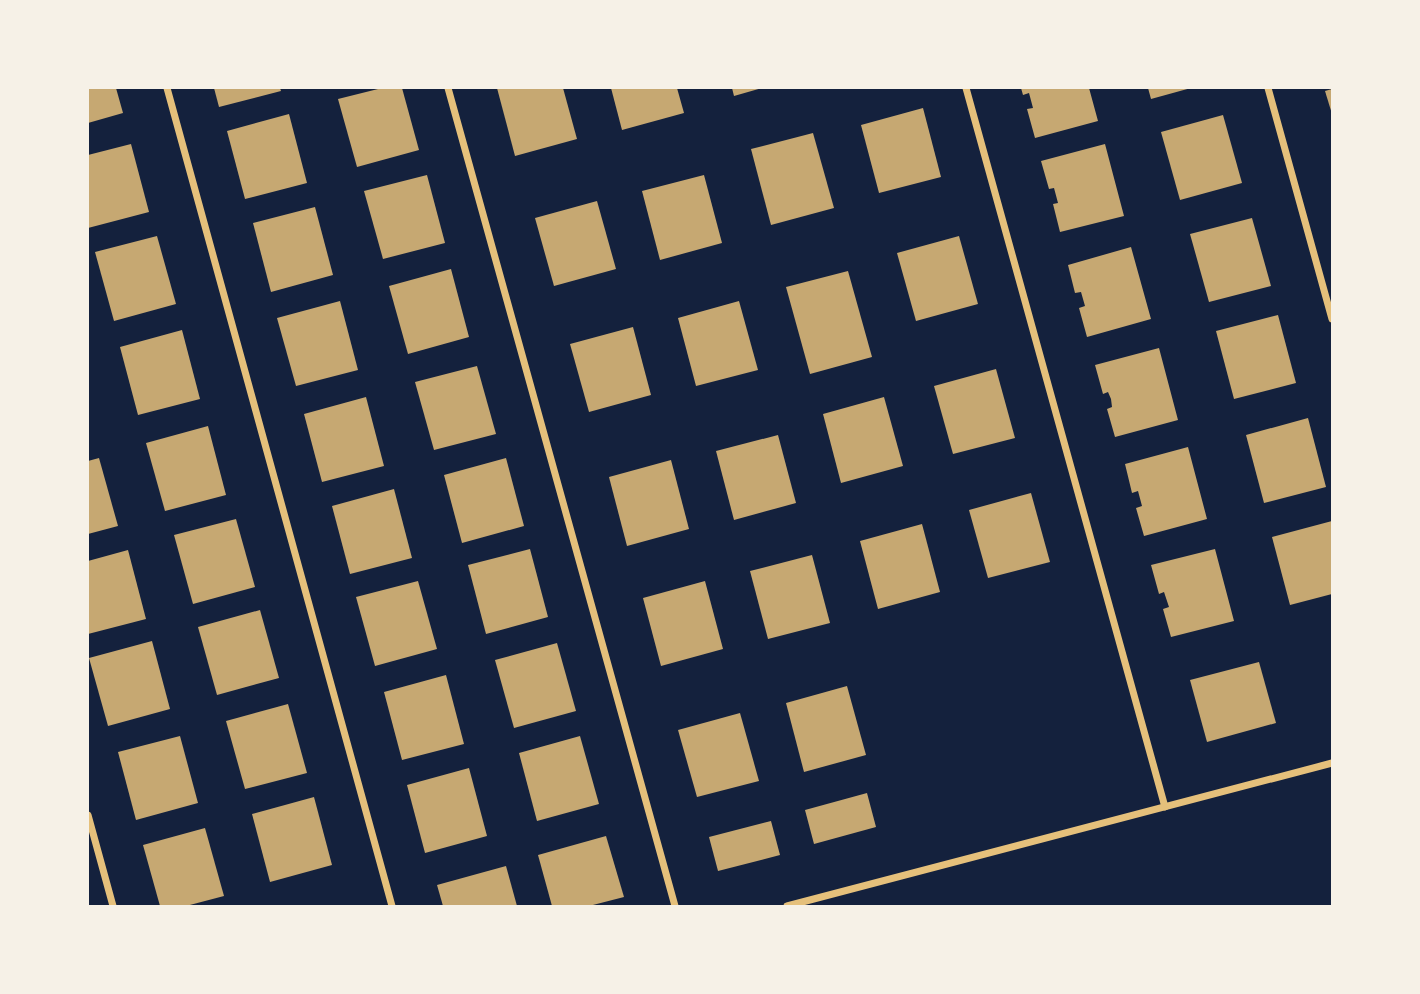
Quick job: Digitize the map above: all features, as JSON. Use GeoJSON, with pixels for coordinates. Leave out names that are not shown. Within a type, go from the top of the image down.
{"type":"FeatureCollection","features":[{"type":"Feature","properties":{"kind":"street"},"geometry":{"type":"LineString","coordinates":[[167,88],[392,906]]}},
{"type":"Feature","properties":{"kind":"street"},"geometry":{"type":"LineString","coordinates":[[448,88],[675,906]]}},
{"type":"Feature","properties":{"kind":"street"},"geometry":{"type":"LineString","coordinates":[[966,88],[1165,807]]}},
{"type":"Feature","properties":{"kind":"street"},"geometry":{"type":"LineString","coordinates":[[1268,88],[1332,319]]}},
{"type":"Feature","properties":{"kind":"street"},"geometry":{"type":"LineString","coordinates":[[787,906],[1332,763]]}},
{"type":"Feature","properties":{"kind":"street"},"geometry":{"type":"LineString","coordinates":[[88,814],[113,906]]}},
{"type":"Feature","properties":{"kind":"building"},"geometry":{"type":"Polygon","coordinates":[[[88,88],[116,88],[123,113],[88,123],[88,88]]]}},
{"type":"Feature","properties":{"kind":"building"},"geometry":{"type":"Polygon","coordinates":[[[214,88],[280,88],[281,91],[219,107],[214,88]]]}},
{"type":"Feature","properties":{"kind":"building"},"geometry":{"type":"Polygon","coordinates":[[[382,88],[402,88],[419,150],[357,167],[338,99],[382,88]]]}},
{"type":"Feature","properties":{"kind":"building"},"geometry":{"type":"Polygon","coordinates":[[[497,88],[563,88],[577,139],[515,156],[497,88]]]}},
{"type":"Feature","properties":{"kind":"building"},"geometry":{"type":"Polygon","coordinates":[[[611,88],[677,88],[684,113],[622,130],[611,88]]]}},
{"type":"Feature","properties":{"kind":"building"},"geometry":{"type":"Polygon","coordinates":[[[732,88],[762,88],[734,96],[732,88]]]}},
{"type":"Feature","properties":{"kind":"building"},"geometry":{"type":"Polygon","coordinates":[[[1021,88],[1089,88],[1098,121],[1035,138],[1027,109],[1033,108],[1029,93],[1023,95],[1021,88]]]}},
{"type":"Feature","properties":{"kind":"building"},"geometry":{"type":"Polygon","coordinates":[[[1148,88],[1191,88],[1151,99],[1148,88]]]}},
{"type":"Feature","properties":{"kind":"building"},"geometry":{"type":"Polygon","coordinates":[[[1332,89],[1332,114],[1325,91],[1332,89]]]}},
{"type":"Feature","properties":{"kind":"building"},"geometry":{"type":"Polygon","coordinates":[[[923,108],[941,177],[879,193],[861,125],[923,108]]]}},
{"type":"Feature","properties":{"kind":"building"},"geometry":{"type":"Polygon","coordinates":[[[289,114],[307,183],[245,199],[227,131],[289,114]]]}},
{"type":"Feature","properties":{"kind":"building"},"geometry":{"type":"Polygon","coordinates":[[[1223,115],[1242,183],[1180,200],[1161,132],[1223,115]]]}},
{"type":"Feature","properties":{"kind":"building"},"geometry":{"type":"Polygon","coordinates":[[[813,133],[834,208],[771,225],[751,149],[813,133]]]}},
{"type":"Feature","properties":{"kind":"building"},"geometry":{"type":"Polygon","coordinates":[[[131,144],[149,212],[88,228],[88,155],[131,144]]]}},
{"type":"Feature","properties":{"kind":"building"},"geometry":{"type":"Polygon","coordinates":[[[1105,144],[1124,216],[1060,232],[1053,204],[1058,203],[1054,188],[1049,189],[1041,161],[1105,144]]]}},
{"type":"Feature","properties":{"kind":"building"},"geometry":{"type":"Polygon","coordinates":[[[427,175],[445,243],[383,259],[364,191],[427,175]]]}},
{"type":"Feature","properties":{"kind":"building"},"geometry":{"type":"Polygon","coordinates":[[[704,175],[722,243],[660,260],[642,191],[704,175]]]}},
{"type":"Feature","properties":{"kind":"building"},"geometry":{"type":"Polygon","coordinates":[[[597,201],[616,269],[554,286],[535,218],[597,201]]]}},
{"type":"Feature","properties":{"kind":"building"},"geometry":{"type":"Polygon","coordinates":[[[315,207],[333,275],[271,292],[253,223],[315,207]]]}},
{"type":"Feature","properties":{"kind":"building"},"geometry":{"type":"Polygon","coordinates":[[[1252,218],[1271,286],[1209,302],[1190,234],[1252,218]]]}},
{"type":"Feature","properties":{"kind":"building"},"geometry":{"type":"Polygon","coordinates":[[[157,236],[176,304],[114,321],[95,252],[157,236]]]}},
{"type":"Feature","properties":{"kind":"building"},"geometry":{"type":"Polygon","coordinates":[[[959,236],[978,304],[916,321],[897,253],[959,236]]]}},
{"type":"Feature","properties":{"kind":"building"},"geometry":{"type":"Polygon","coordinates":[[[1131,247],[1151,319],[1087,337],[1079,308],[1085,306],[1081,292],[1075,293],[1068,265],[1131,247]]]}},
{"type":"Feature","properties":{"kind":"building"},"geometry":{"type":"Polygon","coordinates":[[[451,269],[469,337],[408,354],[389,286],[451,269]]]}},
{"type":"Feature","properties":{"kind":"building"},"geometry":{"type":"Polygon","coordinates":[[[848,271],[872,357],[810,374],[786,287],[848,271]]]}},
{"type":"Feature","properties":{"kind":"building"},"geometry":{"type":"Polygon","coordinates":[[[340,301],[358,370],[296,386],[277,318],[340,301]]]}},
{"type":"Feature","properties":{"kind":"building"},"geometry":{"type":"Polygon","coordinates":[[[739,301],[758,370],[696,386],[678,318],[739,301]]]}},
{"type":"Feature","properties":{"kind":"building"},"geometry":{"type":"Polygon","coordinates":[[[1278,315],[1296,383],[1234,399],[1216,331],[1278,315]]]}},
{"type":"Feature","properties":{"kind":"building"},"geometry":{"type":"Polygon","coordinates":[[[633,327],[651,395],[589,412],[570,344],[633,327]]]}},
{"type":"Feature","properties":{"kind":"building"},"geometry":{"type":"Polygon","coordinates":[[[182,330],[200,399],[138,415],[120,347],[182,330]]]}},
{"type":"Feature","properties":{"kind":"building"},"geometry":{"type":"Polygon","coordinates":[[[1159,348],[1178,420],[1115,437],[1107,409],[1112,407],[1111,399],[1108,392],[1103,394],[1095,365],[1159,348]]]}},
{"type":"Feature","properties":{"kind":"building"},"geometry":{"type":"Polygon","coordinates":[[[477,366],[496,434],[434,450],[415,382],[477,366]]]}},
{"type":"Feature","properties":{"kind":"building"},"geometry":{"type":"Polygon","coordinates":[[[996,369],[1015,438],[953,454],[934,386],[996,369]]]}},
{"type":"Feature","properties":{"kind":"building"},"geometry":{"type":"Polygon","coordinates":[[[366,397],[384,466],[322,482],[304,414],[366,397]]]}},
{"type":"Feature","properties":{"kind":"building"},"geometry":{"type":"Polygon","coordinates":[[[884,397],[903,466],[841,483],[823,414],[884,397]]]}},
{"type":"Feature","properties":{"kind":"building"},"geometry":{"type":"Polygon","coordinates":[[[1308,418],[1326,487],[1264,503],[1246,435],[1308,418]]]}},
{"type":"Feature","properties":{"kind":"building"},"geometry":{"type":"Polygon","coordinates":[[[208,426],[226,495],[165,511],[146,443],[208,426]]]}},
{"type":"Feature","properties":{"kind":"building"},"geometry":{"type":"Polygon","coordinates":[[[778,435],[796,503],[734,520],[716,451],[778,435]]]}},
{"type":"Feature","properties":{"kind":"building"},"geometry":{"type":"Polygon","coordinates":[[[1188,447],[1207,519],[1144,536],[1136,508],[1142,506],[1138,491],[1132,493],[1125,464],[1188,447]]]}},
{"type":"Feature","properties":{"kind":"building"},"geometry":{"type":"Polygon","coordinates":[[[99,458],[118,526],[88,534],[88,461],[99,458]]]}},
{"type":"Feature","properties":{"kind":"building"},"geometry":{"type":"Polygon","coordinates":[[[506,458],[524,526],[462,543],[444,475],[506,458]]]}},
{"type":"Feature","properties":{"kind":"building"},"geometry":{"type":"Polygon","coordinates":[[[671,460],[689,529],[627,546],[609,477],[671,460]]]}},
{"type":"Feature","properties":{"kind":"building"},"geometry":{"type":"Polygon","coordinates":[[[394,489],[412,558],[350,574],[332,506],[394,489]]]}},
{"type":"Feature","properties":{"kind":"building"},"geometry":{"type":"Polygon","coordinates":[[[1031,493],[1050,562],[988,578],[969,510],[1031,493]]]}},
{"type":"Feature","properties":{"kind":"building"},"geometry":{"type":"Polygon","coordinates":[[[236,519],[255,587],[193,604],[174,535],[236,519]]]}},
{"type":"Feature","properties":{"kind":"building"},"geometry":{"type":"Polygon","coordinates":[[[1332,521],[1332,594],[1290,605],[1272,537],[1332,521]]]}},
{"type":"Feature","properties":{"kind":"building"},"geometry":{"type":"Polygon","coordinates":[[[922,524],[940,592],[878,609],[860,541],[922,524]]]}},
{"type":"Feature","properties":{"kind":"building"},"geometry":{"type":"Polygon","coordinates":[[[530,549],[548,617],[486,634],[468,565],[530,549]]]}},
{"type":"Feature","properties":{"kind":"building"},"geometry":{"type":"Polygon","coordinates":[[[1215,549],[1234,621],[1171,637],[1163,609],[1169,607],[1164,592],[1159,594],[1151,565],[1215,549]]]}},
{"type":"Feature","properties":{"kind":"building"},"geometry":{"type":"Polygon","coordinates":[[[128,550],[146,619],[88,634],[88,561],[128,550]]]}},
{"type":"Feature","properties":{"kind":"building"},"geometry":{"type":"Polygon","coordinates":[[[812,555],[830,623],[768,639],[750,571],[812,555]]]}},
{"type":"Feature","properties":{"kind":"building"},"geometry":{"type":"Polygon","coordinates":[[[418,581],[437,649],[375,666],[356,597],[418,581]]]}},
{"type":"Feature","properties":{"kind":"building"},"geometry":{"type":"Polygon","coordinates":[[[705,581],[723,649],[661,666],[643,598],[705,581]]]}},
{"type":"Feature","properties":{"kind":"building"},"geometry":{"type":"Polygon","coordinates":[[[260,610],[279,678],[217,695],[198,627],[260,610]]]}},
{"type":"Feature","properties":{"kind":"building"},"geometry":{"type":"Polygon","coordinates":[[[152,641],[170,709],[108,726],[89,658],[152,641]]]}},
{"type":"Feature","properties":{"kind":"building"},"geometry":{"type":"Polygon","coordinates":[[[557,643],[576,711],[514,728],[495,660],[557,643]]]}},
{"type":"Feature","properties":{"kind":"building"},"geometry":{"type":"Polygon","coordinates":[[[1259,662],[1276,723],[1207,742],[1190,680],[1259,662]]]}},
{"type":"Feature","properties":{"kind":"building"},"geometry":{"type":"Polygon","coordinates":[[[446,675],[464,744],[402,760],[384,692],[446,675]]]}},
{"type":"Feature","properties":{"kind":"building"},"geometry":{"type":"Polygon","coordinates":[[[847,686],[866,755],[804,772],[786,703],[847,686]]]}},
{"type":"Feature","properties":{"kind":"building"},"geometry":{"type":"Polygon","coordinates":[[[288,704],[307,773],[245,789],[226,721],[288,704]]]}},
{"type":"Feature","properties":{"kind":"building"},"geometry":{"type":"Polygon","coordinates":[[[740,713],[759,781],[697,797],[678,730],[740,713]]]}},
{"type":"Feature","properties":{"kind":"building"},"geometry":{"type":"Polygon","coordinates":[[[180,736],[198,803],[136,820],[118,752],[180,736]]]}},
{"type":"Feature","properties":{"kind":"building"},"geometry":{"type":"Polygon","coordinates":[[[580,736],[599,804],[537,821],[519,753],[580,736]]]}},
{"type":"Feature","properties":{"kind":"building"},"geometry":{"type":"Polygon","coordinates":[[[469,768],[487,836],[425,853],[407,785],[469,768]]]}},
{"type":"Feature","properties":{"kind":"building"},"geometry":{"type":"Polygon","coordinates":[[[867,793],[876,827],[814,844],[805,810],[867,793]]]}},
{"type":"Feature","properties":{"kind":"building"},"geometry":{"type":"Polygon","coordinates":[[[314,797],[332,865],[270,882],[252,814],[314,797]]]}},
{"type":"Feature","properties":{"kind":"building"},"geometry":{"type":"Polygon","coordinates":[[[771,821],[780,855],[718,871],[709,837],[771,821]]]}},
{"type":"Feature","properties":{"kind":"building"},"geometry":{"type":"Polygon","coordinates":[[[205,828],[224,896],[186,906],[160,906],[143,845],[205,828]]]}},
{"type":"Feature","properties":{"kind":"building"},"geometry":{"type":"Polygon","coordinates":[[[606,836],[624,897],[589,906],[552,906],[538,855],[606,836]]]}},
{"type":"Feature","properties":{"kind":"building"},"geometry":{"type":"Polygon","coordinates":[[[506,866],[517,906],[443,906],[437,885],[506,866]]]}}]}
